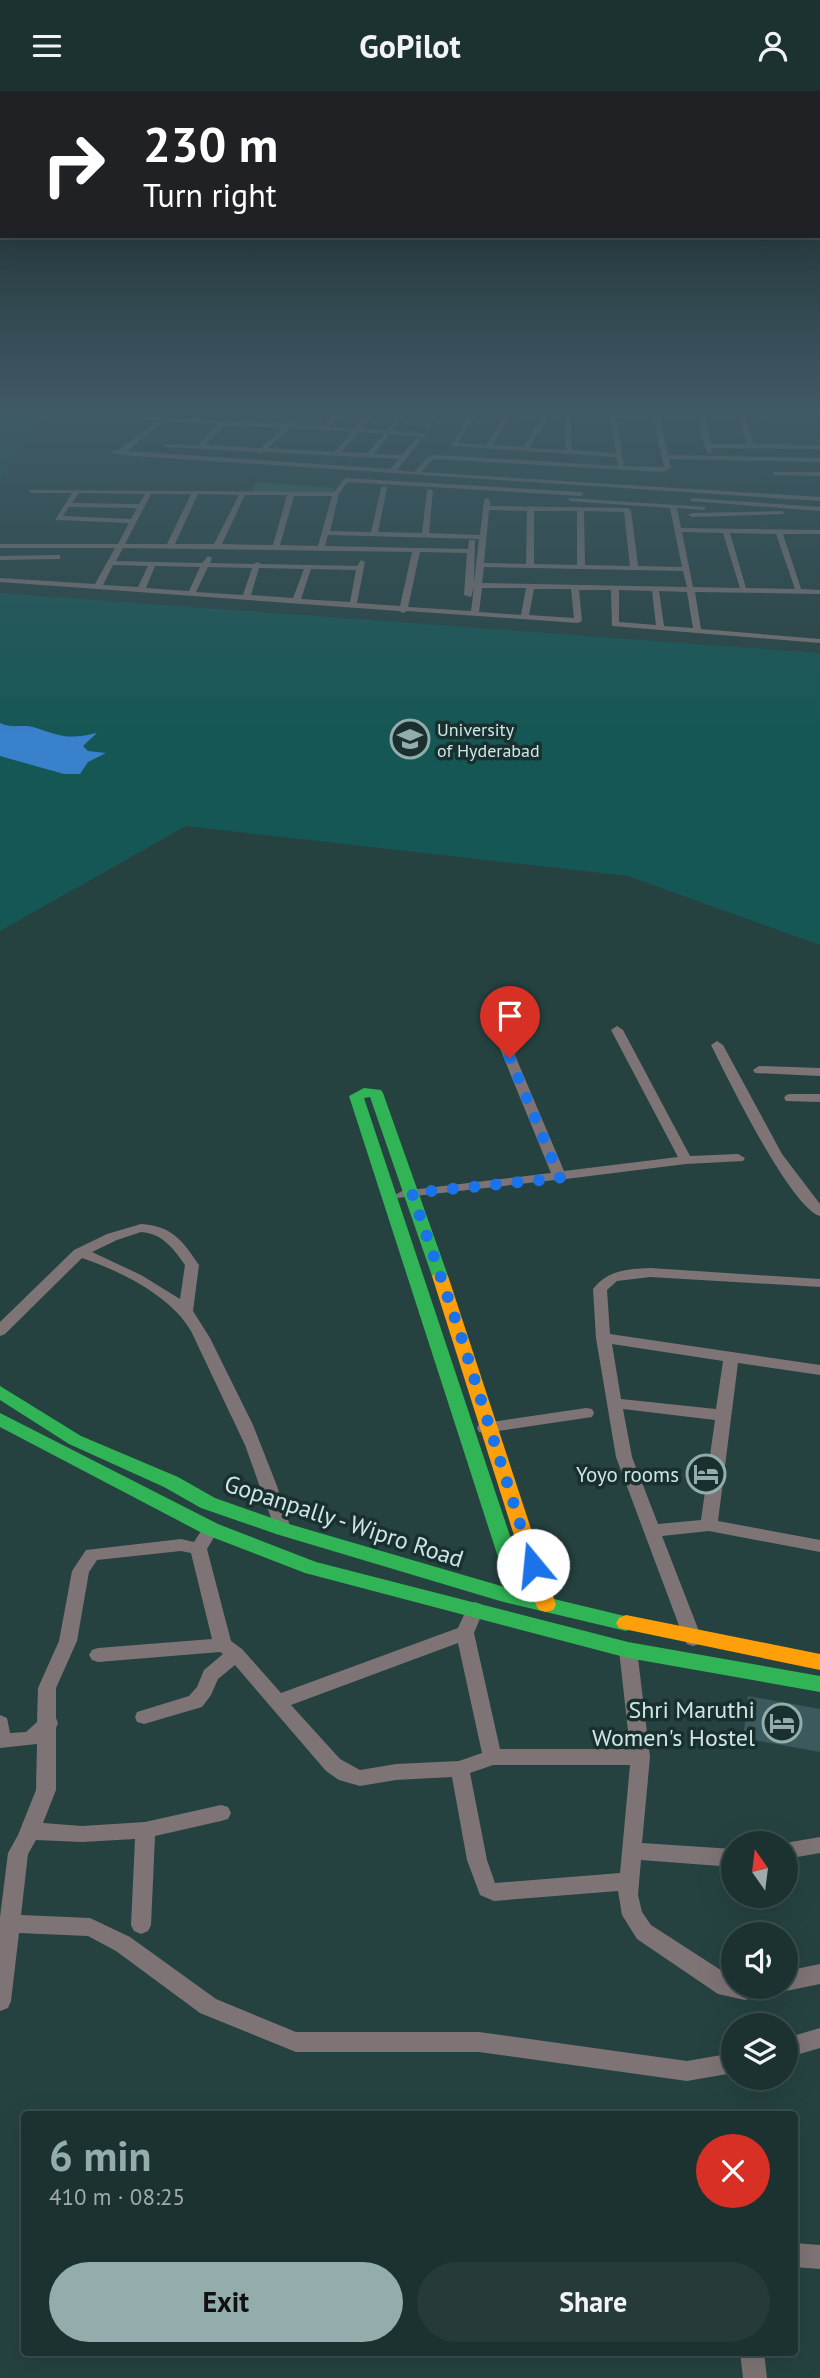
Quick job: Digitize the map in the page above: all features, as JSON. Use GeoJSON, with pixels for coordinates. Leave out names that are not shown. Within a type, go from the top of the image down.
{"type":"FeatureCollection","features":[{"type":"Feature","properties":{"kind":"main road"},"geometry":{"type":"LineString","coordinates":[[521,1599],[356,1095],[364,1092],[376,1093],[412,1193],[546,1605]]}},
{"type":"Feature","properties":{"kind":"main road","name":"Gopanpally - Wipro Road"},"geometry":{"type":"LineString","coordinates":[[0,1392],[75,1440],[171,1482],[208,1503],[283,1529],[521,1599],[693,1639],[820,1662]]}},
{"type":"Feature","properties":{"kind":"main road","name":"Gopanpally - Wipro Road"},"geometry":{"type":"LineString","coordinates":[[0,1419],[211,1529],[312,1568],[628,1650],[820,1684]]}},
{"type":"Feature","properties":{"kind":"main road"},"geometry":{"type":"LineString","coordinates":[[787,1680],[790,1657]]}},
{"type":"Feature","properties":{"kind":"street"},"geometry":{"type":"LineString","coordinates":[[59,520],[133,521],[98,587]]}},
{"type":"Feature","properties":{"kind":"street"},"geometry":{"type":"LineString","coordinates":[[170,546],[182,520]]}},
{"type":"Feature","properties":{"kind":"street"},"geometry":{"type":"LineString","coordinates":[[191,595],[229,520]]}},
{"type":"Feature","properties":{"kind":"street"},"geometry":{"type":"LineString","coordinates":[[275,548],[283,520]]}},
{"type":"Feature","properties":{"kind":"street"},"geometry":{"type":"LineString","coordinates":[[321,549],[329,520]]}},
{"type":"Feature","properties":{"kind":"street"},"geometry":{"type":"LineString","coordinates":[[374,534],[377,520]]}},
{"type":"Feature","properties":{"kind":"street"},"geometry":{"type":"LineString","coordinates":[[425,535],[427,520]]}},
{"type":"Feature","properties":{"kind":"street"},"geometry":{"type":"LineString","coordinates":[[471,614],[474,584],[471,553],[477,520]]}},
{"type":"Feature","properties":{"kind":"street"},"geometry":{"type":"LineString","coordinates":[[474,584],[481,565],[485,520]]}},
{"type":"Feature","properties":{"kind":"street"},"geometry":{"type":"LineString","coordinates":[[530,565],[531,520]]}},
{"type":"Feature","properties":{"kind":"street"},"geometry":{"type":"LineString","coordinates":[[580,520],[581,566]]}},
{"type":"Feature","properties":{"kind":"street"},"geometry":{"type":"LineString","coordinates":[[628,520],[634,568]]}},
{"type":"Feature","properties":{"kind":"street"},"geometry":{"type":"LineString","coordinates":[[678,520],[697,630]]}},
{"type":"Feature","properties":{"kind":"street"},"geometry":{"type":"LineString","coordinates":[[680,530],[820,532]]}},
{"type":"Feature","properties":{"kind":"street"},"geometry":{"type":"LineString","coordinates":[[726,530],[743,587]]}},
{"type":"Feature","properties":{"kind":"street"},"geometry":{"type":"LineString","coordinates":[[779,532],[798,588]]}},
{"type":"Feature","properties":{"kind":"street"},"geometry":{"type":"LineString","coordinates":[[325,533],[484,537]]}},
{"type":"Feature","properties":{"kind":"street"},"geometry":{"type":"LineString","coordinates":[[0,558],[57,557],[71,545]]}},
{"type":"Feature","properties":{"kind":"street"},"geometry":{"type":"LineString","coordinates":[[0,546],[192,546],[481,553]]}},
{"type":"Feature","properties":{"kind":"street"},"geometry":{"type":"LineString","coordinates":[[215,547],[471,553]]}},
{"type":"Feature","properties":{"kind":"street"},"geometry":{"type":"LineString","coordinates":[[353,605],[359,568],[365,551]]}},
{"type":"Feature","properties":{"kind":"street"},"geometry":{"type":"LineString","coordinates":[[403,611],[416,552]]}},
{"type":"Feature","properties":{"kind":"street"},"geometry":{"type":"LineString","coordinates":[[40,582],[56,563],[57,557]]}},
{"type":"Feature","properties":{"kind":"street"},"geometry":{"type":"LineString","coordinates":[[111,563],[359,568]]}},
{"type":"Feature","properties":{"kind":"street"},"geometry":{"type":"LineString","coordinates":[[141,590],[153,563]]}},
{"type":"Feature","properties":{"kind":"street"},"geometry":{"type":"LineString","coordinates":[[246,599],[257,564]]}},
{"type":"Feature","properties":{"kind":"street"},"geometry":{"type":"LineString","coordinates":[[481,565],[687,569]]}},
{"type":"Feature","properties":{"kind":"street"},"geometry":{"type":"LineString","coordinates":[[296,602],[308,568]]}},
{"type":"Feature","properties":{"kind":"street"},"geometry":{"type":"LineString","coordinates":[[0,580],[353,605],[403,611],[578,621],[575,588]]}},
{"type":"Feature","properties":{"kind":"street"},"geometry":{"type":"LineString","coordinates":[[474,584],[798,588],[820,591]]}},
{"type":"Feature","properties":{"kind":"street"},"geometry":{"type":"LineString","coordinates":[[474,584],[673,588]]}},
{"type":"Feature","properties":{"kind":"street"},"geometry":{"type":"LineString","coordinates":[[525,617],[530,587]]}},
{"type":"Feature","properties":{"kind":"street"},"geometry":{"type":"LineString","coordinates":[[615,587],[615,624],[820,641]]}},
{"type":"Feature","properties":{"kind":"street"},"geometry":{"type":"LineString","coordinates":[[655,587],[660,627]]}},
{"type":"Feature","properties":{"kind":"street"},"geometry":{"type":"LineString","coordinates":[[691,588],[820,591]]}},
{"type":"Feature","properties":{"kind":"street"},"geometry":{"type":"LineString","coordinates":[[617,1030],[686,1160]]}},
{"type":"Feature","properties":{"kind":"street"},"geometry":{"type":"LineString","coordinates":[[500,1034],[560,1178]]}},
{"type":"Feature","properties":{"kind":"street"},"geometry":{"type":"LineString","coordinates":[[717,1045],[771,1148],[799,1190],[820,1212]]}},
{"type":"Feature","properties":{"kind":"street"},"geometry":{"type":"LineString","coordinates":[[759,1070],[820,1072]]}},
{"type":"Feature","properties":{"kind":"street"},"geometry":{"type":"LineString","coordinates":[[790,1098],[820,1098]]}},
{"type":"Feature","properties":{"kind":"street"},"geometry":{"type":"LineString","coordinates":[[391,1196],[560,1178],[686,1160],[738,1158]]}},
{"type":"Feature","properties":{"kind":"street"},"geometry":{"type":"LineString","coordinates":[[0,1331],[79,1253],[132,1228],[154,1227],[169,1236],[192,1265],[186,1312]]}},
{"type":"Feature","properties":{"kind":"street"},"geometry":{"type":"LineString","coordinates":[[79,1253],[92,1256],[141,1281],[186,1312],[243,1420],[267,1473],[283,1529]]}},
{"type":"Feature","properties":{"kind":"street"},"geometry":{"type":"LineString","coordinates":[[693,1639],[624,1457],[603,1338],[600,1289],[613,1277],[654,1272],[795,1284],[820,1283]]}},
{"type":"Feature","properties":{"kind":"street"},"geometry":{"type":"LineString","coordinates":[[603,1338],[820,1370]]}},
{"type":"Feature","properties":{"kind":"street"},"geometry":{"type":"LineString","coordinates":[[709,1525],[730,1357]]}},
{"type":"Feature","properties":{"kind":"street"},"geometry":{"type":"LineString","coordinates":[[613,1403],[721,1415]]}},
{"type":"Feature","properties":{"kind":"street"},"geometry":{"type":"LineString","coordinates":[[470,1439],[489,1425],[586,1413]]}},
{"type":"Feature","properties":{"kind":"street"},"geometry":{"type":"LineString","coordinates":[[651,1531],[709,1525],[820,1546]]}},
{"type":"Feature","properties":{"kind":"street"},"geometry":{"type":"LineString","coordinates":[[198,1549],[211,1529]]}},
{"type":"Feature","properties":{"kind":"street"},"geometry":{"type":"LineString","coordinates":[[0,2001],[18,1853],[46,1790],[49,1723],[47,1688],[68,1641],[86,1562],[92,1554],[136,1547],[181,1545],[198,1549]]}},
{"type":"Feature","properties":{"kind":"street"},"geometry":{"type":"LineString","coordinates":[[198,1549],[230,1649],[333,1765],[346,1774],[360,1778],[396,1772],[460,1769],[492,1757],[640,1758]]}},
{"type":"Feature","properties":{"kind":"street"},"geometry":{"type":"LineString","coordinates":[[475,1609],[464,1633],[492,1757]]}},
{"type":"Feature","properties":{"kind":"street"},"geometry":{"type":"LineString","coordinates":[[278,1702],[464,1633]]}},
{"type":"Feature","properties":{"kind":"street"},"geometry":{"type":"LineString","coordinates":[[98,1655],[230,1649]]}},
{"type":"Feature","properties":{"kind":"street"},"geometry":{"type":"LineString","coordinates":[[144,1717],[195,1702],[205,1690],[210,1675],[230,1649]]}},
{"type":"Feature","properties":{"kind":"street"},"geometry":{"type":"LineString","coordinates":[[628,1650],[640,1758],[629,1881],[632,1915],[644,1932],[721,1984]]}},
{"type":"Feature","properties":{"kind":"street"},"geometry":{"type":"LineString","coordinates":[[0,1723],[1,1741],[30,1739],[49,1723]]}},
{"type":"Feature","properties":{"kind":"street"},"geometry":{"type":"LineString","coordinates":[[460,1769],[477,1860],[487,1889],[494,1892],[629,1881]]}},
{"type":"Feature","properties":{"kind":"street"},"geometry":{"type":"LineString","coordinates":[[30,1831],[82,1834],[145,1829],[221,1813]]}},
{"type":"Feature","properties":{"kind":"street"},"geometry":{"type":"LineString","coordinates":[[141,1925],[145,1829]]}},
{"type":"Feature","properties":{"kind":"street"},"geometry":{"type":"LineString","coordinates":[[798,1849],[820,1845]]}},
{"type":"Feature","properties":{"kind":"street"},"geometry":{"type":"LineString","coordinates":[[631,1851],[721,1857]]}},
{"type":"Feature","properties":{"kind":"street"},"geometry":{"type":"LineString","coordinates":[[9,1924],[90,1927],[122,1944],[208,2006],[296,2042],[479,2042],[687,2071],[721,2065]]}},
{"type":"Feature","properties":{"kind":"street"},"geometry":{"type":"LineString","coordinates":[[798,1979],[820,1974]]}},
{"type":"Feature","properties":{"kind":"street"},"geometry":{"type":"LineString","coordinates":[[798,2044],[820,2038]]}},
{"type":"Feature","properties":{"kind":"street"},"geometry":{"type":"LineString","coordinates":[[798,2255],[820,2257]]}},
{"type":"Feature","properties":{"kind":"street"},"geometry":{"type":"LineString","coordinates":[[752,2356],[755,2378]]}},
{"type":"Feature","properties":{"kind":"shaded area","name":"University of Hyderabad"},"geometry":{"type":"Polygon","coordinates":[[[0,593],[820,653],[820,945],[628,876],[186,826],[0,931],[0,593]]]}},
{"type":"Feature","properties":{"kind":"water"},"geometry":{"type":"Polygon","coordinates":[[[0,723],[33,727],[64,736],[97,733],[83,746],[88,751],[106,753],[88,762],[80,774],[64,774],[0,756],[0,723]]]}},
{"type":"Feature","properties":{"kind":"building","name":"Shri Maruthi Women's Hostel"},"geometry":{"type":"Polygon","coordinates":[[[748,1696],[820,1709],[820,1752],[743,1738],[748,1696]]]}},
{"type":"Feature","properties":{"kind":"traffic: fast"},"geometry":{"type":"LineString","coordinates":[[440,1276],[376,1093],[364,1092],[356,1096],[521,1599]]}},
{"type":"Feature","properties":{"kind":"traffic: fast"},"geometry":{"type":"LineString","coordinates":[[0,1392],[75,1440],[171,1482],[208,1503],[283,1529],[500,1594],[626,1623]]}},
{"type":"Feature","properties":{"kind":"traffic: fast"},"geometry":{"type":"LineString","coordinates":[[0,1419],[211,1529],[312,1568],[628,1650],[820,1684]]}},
{"type":"Feature","properties":{"kind":"traffic: slow"},"geometry":{"type":"LineString","coordinates":[[440,1276],[546,1605]]}},
{"type":"Feature","properties":{"kind":"traffic: slow"},"geometry":{"type":"LineString","coordinates":[[626,1623],[820,1662]]}},
{"type":"Feature","properties":{"kind":"place","name":"University of Hyderabad"},"geometry":{"type":"Point","coordinates":[410,739]}},
{"type":"Feature","properties":{"kind":"place","name":"Yoyo rooms"},"geometry":{"type":"Point","coordinates":[706,1474]}},
{"type":"Feature","properties":{"kind":"place","name":"Shri Maruthi Women's Hostel"},"geometry":{"type":"Point","coordinates":[782,1723]}},
{"type":"Feature","properties":{"kind":"route"},"geometry":{"type":"LineString","coordinates":[[510,1058],[560,1178],[412,1193],[459,1330],[533,1565]]}}]}
